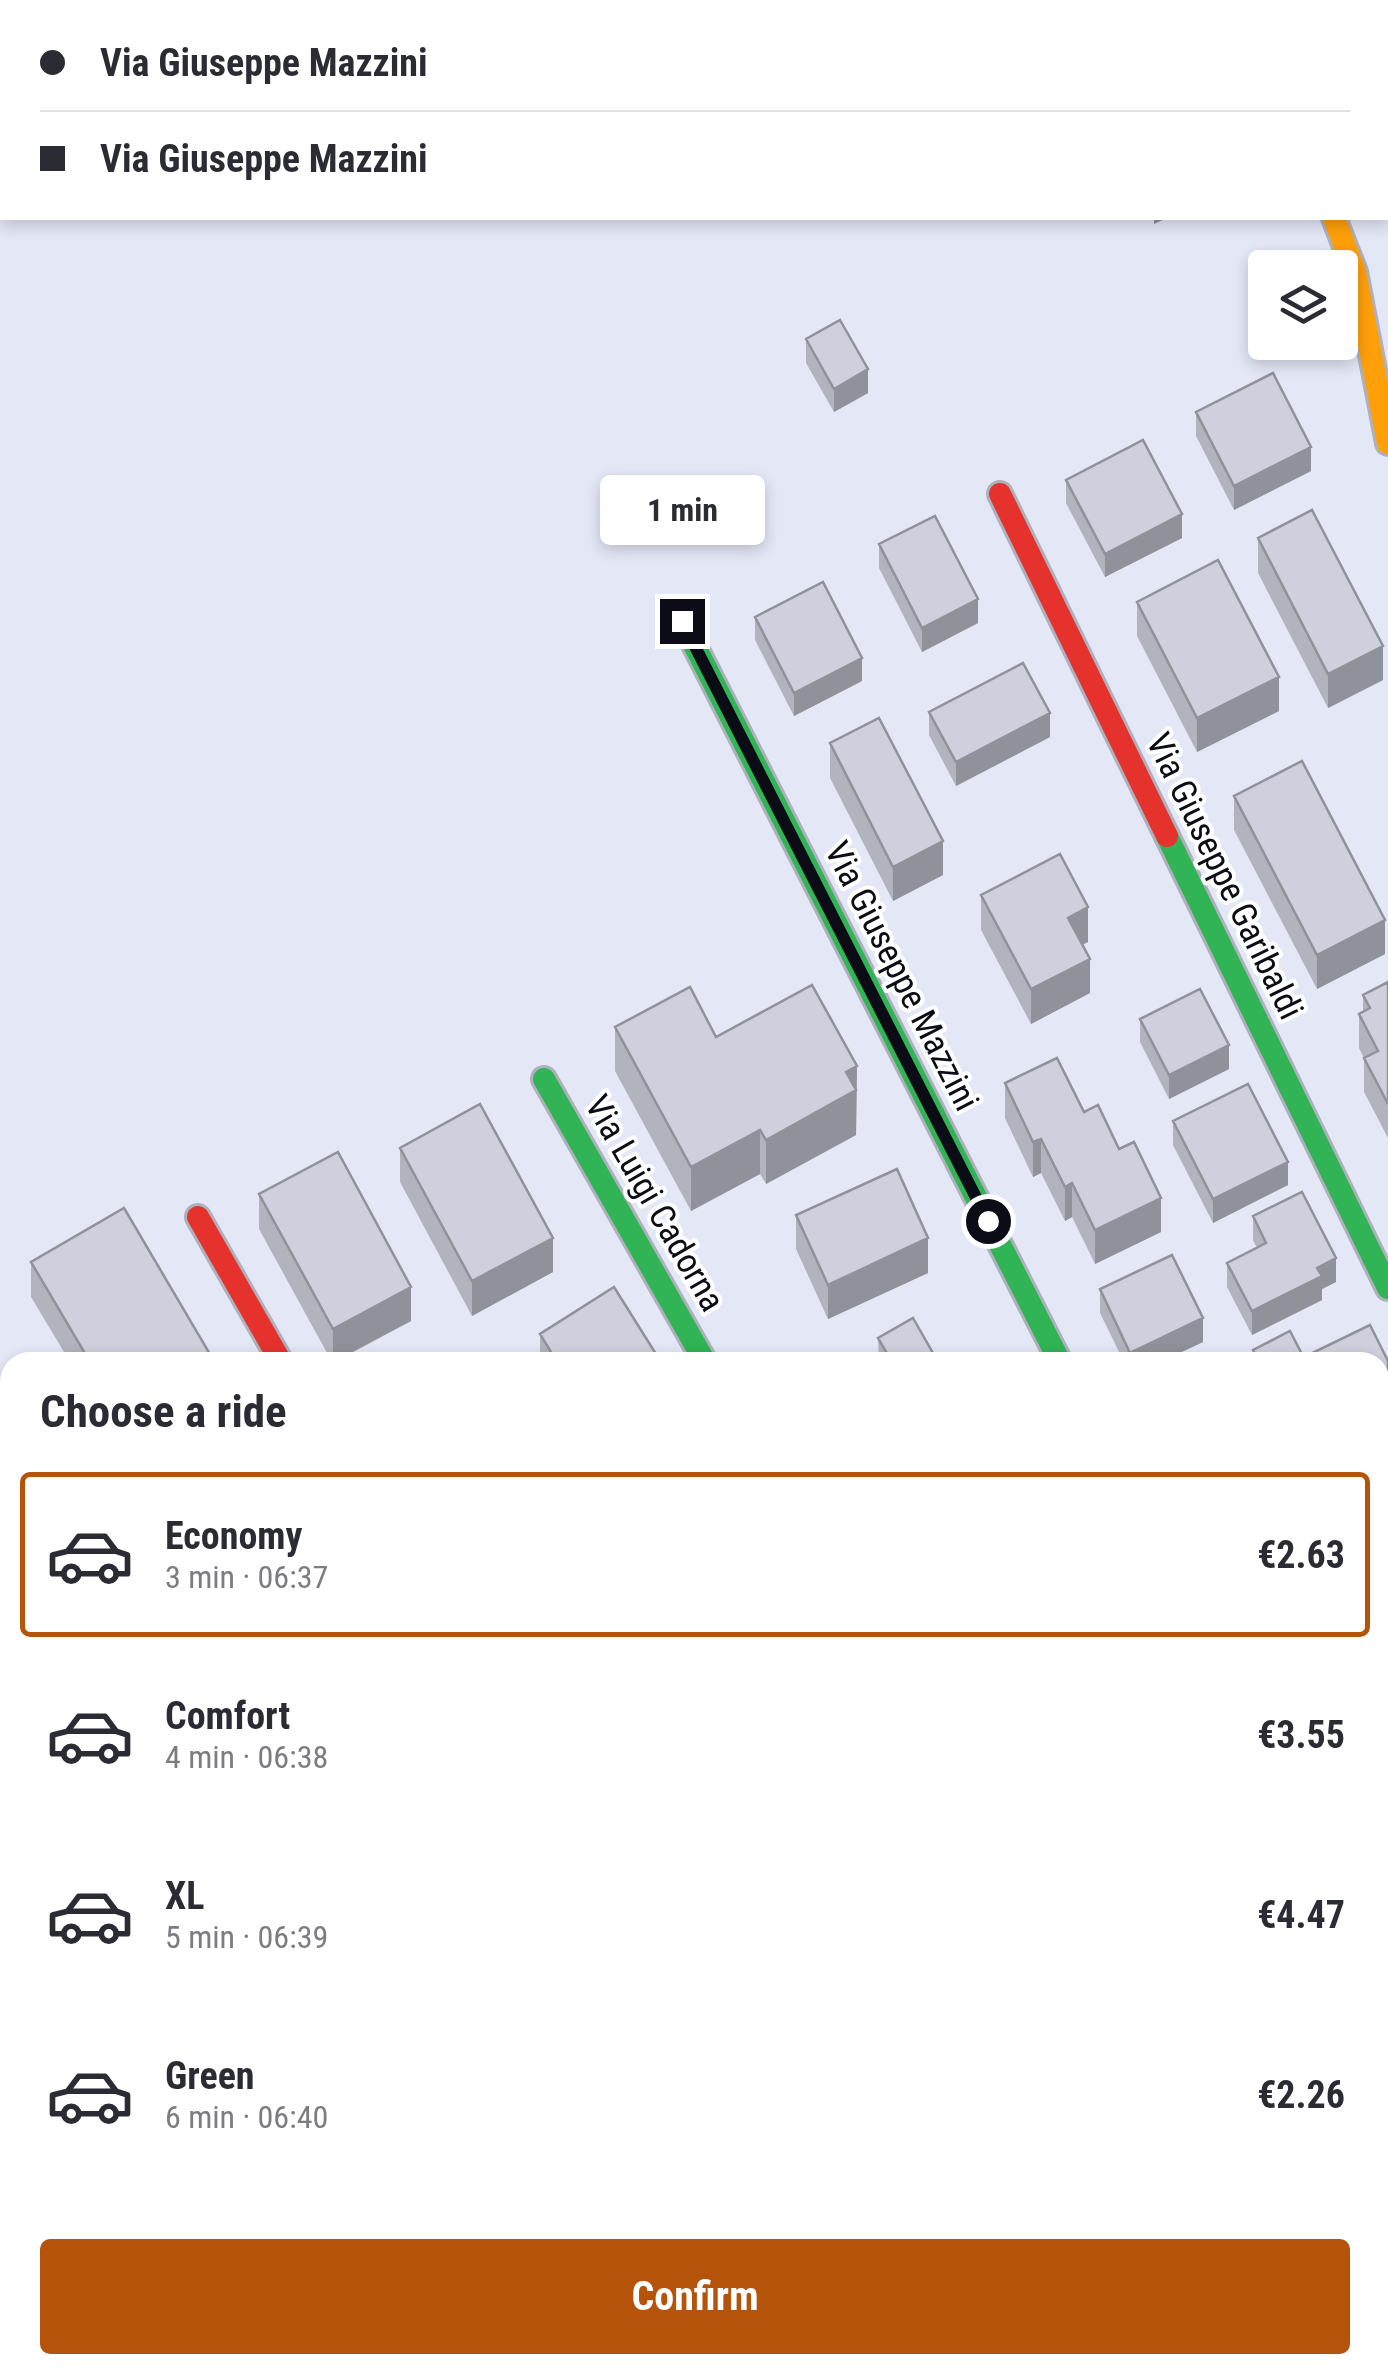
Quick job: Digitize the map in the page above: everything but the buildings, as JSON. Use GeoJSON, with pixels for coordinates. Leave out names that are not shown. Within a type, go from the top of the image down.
{"type":"FeatureCollection","features":[{"type":"Feature","properties":{"kind":"street"},"geometry":{"type":"LineString","coordinates":[[1335,220],[1355,272],[1388,444]]}},
{"type":"Feature","properties":{"kind":"street","name":"Via Giuseppe Garibaldi"},"geometry":{"type":"LineString","coordinates":[[1000,494],[1388,1288]]}},
{"type":"Feature","properties":{"kind":"street","name":"Via Giuseppe Mazzini"},"geometry":{"type":"LineString","coordinates":[[682,621],[1055,1352]]}},
{"type":"Feature","properties":{"kind":"street","name":"Via Luigi Cadorna"},"geometry":{"type":"LineString","coordinates":[[544,1079],[699,1352]]}},
{"type":"Feature","properties":{"kind":"street"},"geometry":{"type":"LineString","coordinates":[[198,1217],[274,1352]]}},
{"type":"Feature","properties":{"kind":"traffic: fast"},"geometry":{"type":"LineString","coordinates":[[682,621],[1055,1352]]}},
{"type":"Feature","properties":{"kind":"traffic: fast"},"geometry":{"type":"LineString","coordinates":[[1167,836],[1388,1288]]}},
{"type":"Feature","properties":{"kind":"traffic: fast"},"geometry":{"type":"LineString","coordinates":[[544,1079],[699,1352]]}},
{"type":"Feature","properties":{"kind":"traffic: slow"},"geometry":{"type":"LineString","coordinates":[[1335,220],[1355,272],[1388,443]]}},
{"type":"Feature","properties":{"kind":"traffic: jam"},"geometry":{"type":"LineString","coordinates":[[1000,494],[1167,836]]}},
{"type":"Feature","properties":{"kind":"traffic: jam"},"geometry":{"type":"LineString","coordinates":[[198,1217],[275,1352]]}},
{"type":"Feature","properties":{"kind":"route"},"geometry":{"type":"LineString","coordinates":[[682,621],[988,1221]]}}]}
